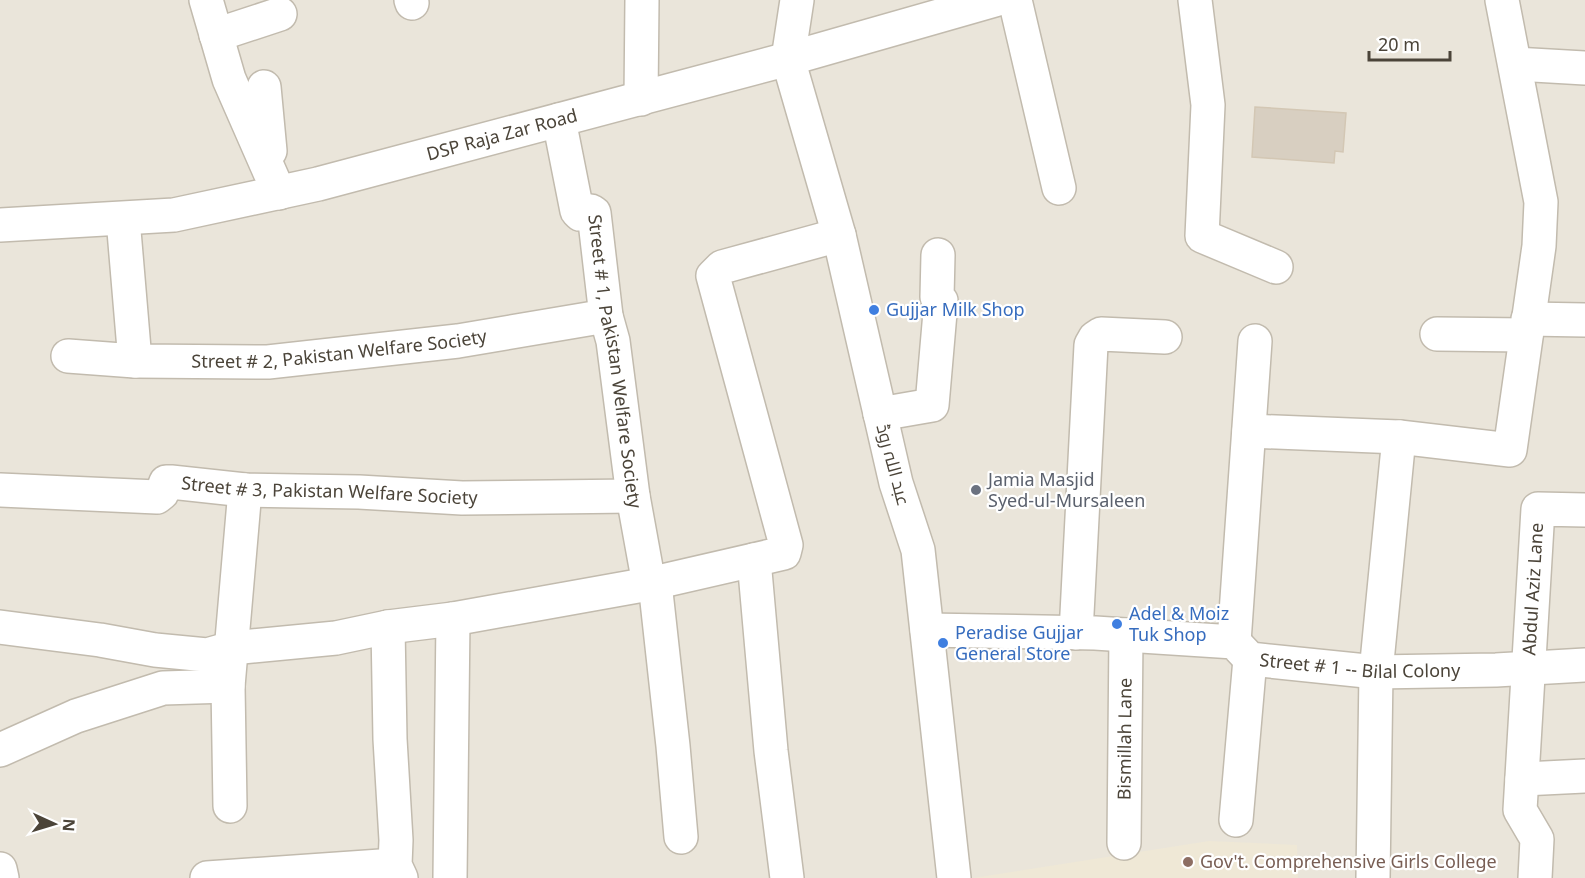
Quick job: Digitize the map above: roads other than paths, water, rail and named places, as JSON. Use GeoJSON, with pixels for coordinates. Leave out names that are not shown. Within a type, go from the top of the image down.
{"type":"FeatureCollection","features":[{"type":"Feature","properties":{"kind":"street"},"geometry":{"type":"LineString","coordinates":[[206,0],[229,79],[275,185]]}},
{"type":"Feature","properties":{"kind":"street"},"geometry":{"type":"LineString","coordinates":[[641,99],[642,0]]}},
{"type":"Feature","properties":{"kind":"street"},"geometry":{"type":"LineString","coordinates":[[788,60],[797,0]]}},
{"type":"Feature","properties":{"kind":"street","name":"DSP Raja Zar Road"},"geometry":{"type":"LineString","coordinates":[[0,225],[174,215],[275,185],[318,184],[788,60],[995,0]]}},
{"type":"Feature","properties":{"kind":"street"},"geometry":{"type":"LineString","coordinates":[[1015,0],[1059,188]]}},
{"type":"Feature","properties":{"kind":"street"},"geometry":{"type":"LineString","coordinates":[[1195,0],[1208,105],[1202,236],[1276,267]]}},
{"type":"Feature","properties":{"kind":"street"},"geometry":{"type":"LineString","coordinates":[[1249,431],[1399,437],[1510,450],[1539,246],[1541,202],[1502,0]]}},
{"type":"Feature","properties":{"kind":"street"},"geometry":{"type":"LineString","coordinates":[[216,35],[280,15]]}},
{"type":"Feature","properties":{"kind":"street","name":"عبد اللہ روڈ"},"geometry":{"type":"LineString","coordinates":[[788,60],[839,235],[896,483],[918,550],[954,878]]}},
{"type":"Feature","properties":{"kind":"street"},"geometry":{"type":"LineString","coordinates":[[1515,64],[1585,68]]}},
{"type":"Feature","properties":{"kind":"street"},"geometry":{"type":"LineString","coordinates":[[264,87],[275,185]]}},
{"type":"Feature","properties":{"kind":"street","name":"Street # 1, Pakistan Welfare Society"},"geometry":{"type":"LineString","coordinates":[[559,120],[577,211],[580,214],[591,211],[594,213],[606,316],[613,340],[633,496],[652,584],[673,746],[681,837]]}},
{"type":"Feature","properties":{"kind":"street"},"geometry":{"type":"LineString","coordinates":[[123,219],[135,361]]}},
{"type":"Feature","properties":{"kind":"street"},"geometry":{"type":"LineString","coordinates":[[0,627],[202,655],[231,648],[336,638],[388,627],[453,619],[652,584],[784,553],[786,545],[713,276],[722,267],[839,235]]}},
{"type":"Feature","properties":{"kind":"street"},"geometry":{"type":"LineString","coordinates":[[880,414],[932,405],[941,301],[937,297],[938,255]]}},
{"type":"Feature","properties":{"kind":"street","name":"Street # 2, Pakistan Welfare Society"},"geometry":{"type":"LineString","coordinates":[[68,356],[135,361],[268,362],[458,342],[606,316]]}},
{"type":"Feature","properties":{"kind":"street"},"geometry":{"type":"LineString","coordinates":[[1437,334],[1585,320]]}},
{"type":"Feature","properties":{"kind":"street"},"geometry":{"type":"LineString","coordinates":[[1076,633],[1091,345],[1101,334],[1165,337]]}},
{"type":"Feature","properties":{"kind":"street"},"geometry":{"type":"LineString","coordinates":[[1236,820],[1249,431],[1255,341]]}},
{"type":"Feature","properties":{"kind":"street"},"geometry":{"type":"LineString","coordinates":[[1373,878],[1376,672],[1399,437]]}},
{"type":"Feature","properties":{"kind":"street","name":"Street # 3, Pakistan Welfare Society"},"geometry":{"type":"LineString","coordinates":[[0,490],[157,496],[162,494],[166,482],[171,482],[245,490],[359,492],[462,498],[633,496]]}},
{"type":"Feature","properties":{"kind":"street"},"geometry":{"type":"LineString","coordinates":[[230,806],[228,686],[245,490]]}},
{"type":"Feature","properties":{"kind":"street","name":"Abdul Aziz Lane"},"geometry":{"type":"LineString","coordinates":[[1535,878],[1537,839],[1520,810],[1538,509],[1585,510]]}},
{"type":"Feature","properties":{"kind":"street"},"geometry":{"type":"LineString","coordinates":[[754,560],[771,751],[787,878]]}},
{"type":"Feature","properties":{"kind":"street"},"geometry":{"type":"LineString","coordinates":[[450,878],[453,619]]}},
{"type":"Feature","properties":{"kind":"street"},"geometry":{"type":"LineString","coordinates":[[207,878],[404,874],[388,627]]}},
{"type":"Feature","properties":{"kind":"street","name":"Street # 1 -- Bilal Colony"},"geometry":{"type":"LineString","coordinates":[[927,630],[1126,635],[1242,650],[1376,672],[1585,665]]}},
{"type":"Feature","properties":{"kind":"street","name":"Bismillah Lane"},"geometry":{"type":"LineString","coordinates":[[1124,843],[1126,635]]}},
{"type":"Feature","properties":{"kind":"street"},"geometry":{"type":"LineString","coordinates":[[0,750],[76,716],[163,688],[228,686]]}},
{"type":"Feature","properties":{"kind":"street"},"geometry":{"type":"LineString","coordinates":[[1522,779],[1585,776]]}},
{"type":"Feature","properties":{"kind":"street"},"geometry":{"type":"LineString","coordinates":[[0,869],[2,878]]}},
{"type":"Feature","properties":{"kind":"place","name":"Gujjar Milk Shop"},"geometry":{"type":"Point","coordinates":[874,310]}},
{"type":"Feature","properties":{"kind":"place","name":"Jamia Masjid Syed-ul-Mursaleen"},"geometry":{"type":"Point","coordinates":[976,490]}},
{"type":"Feature","properties":{"kind":"place","name":"Adel & Moiz Tuk Shop"},"geometry":{"type":"Point","coordinates":[1117,624]}},
{"type":"Feature","properties":{"kind":"place","name":"Peradise Gujjar General Store"},"geometry":{"type":"Point","coordinates":[943,643]}},
{"type":"Feature","properties":{"kind":"place","name":"Gov't. Comprehensive Girls College"},"geometry":{"type":"Point","coordinates":[1188,862]}}]}
